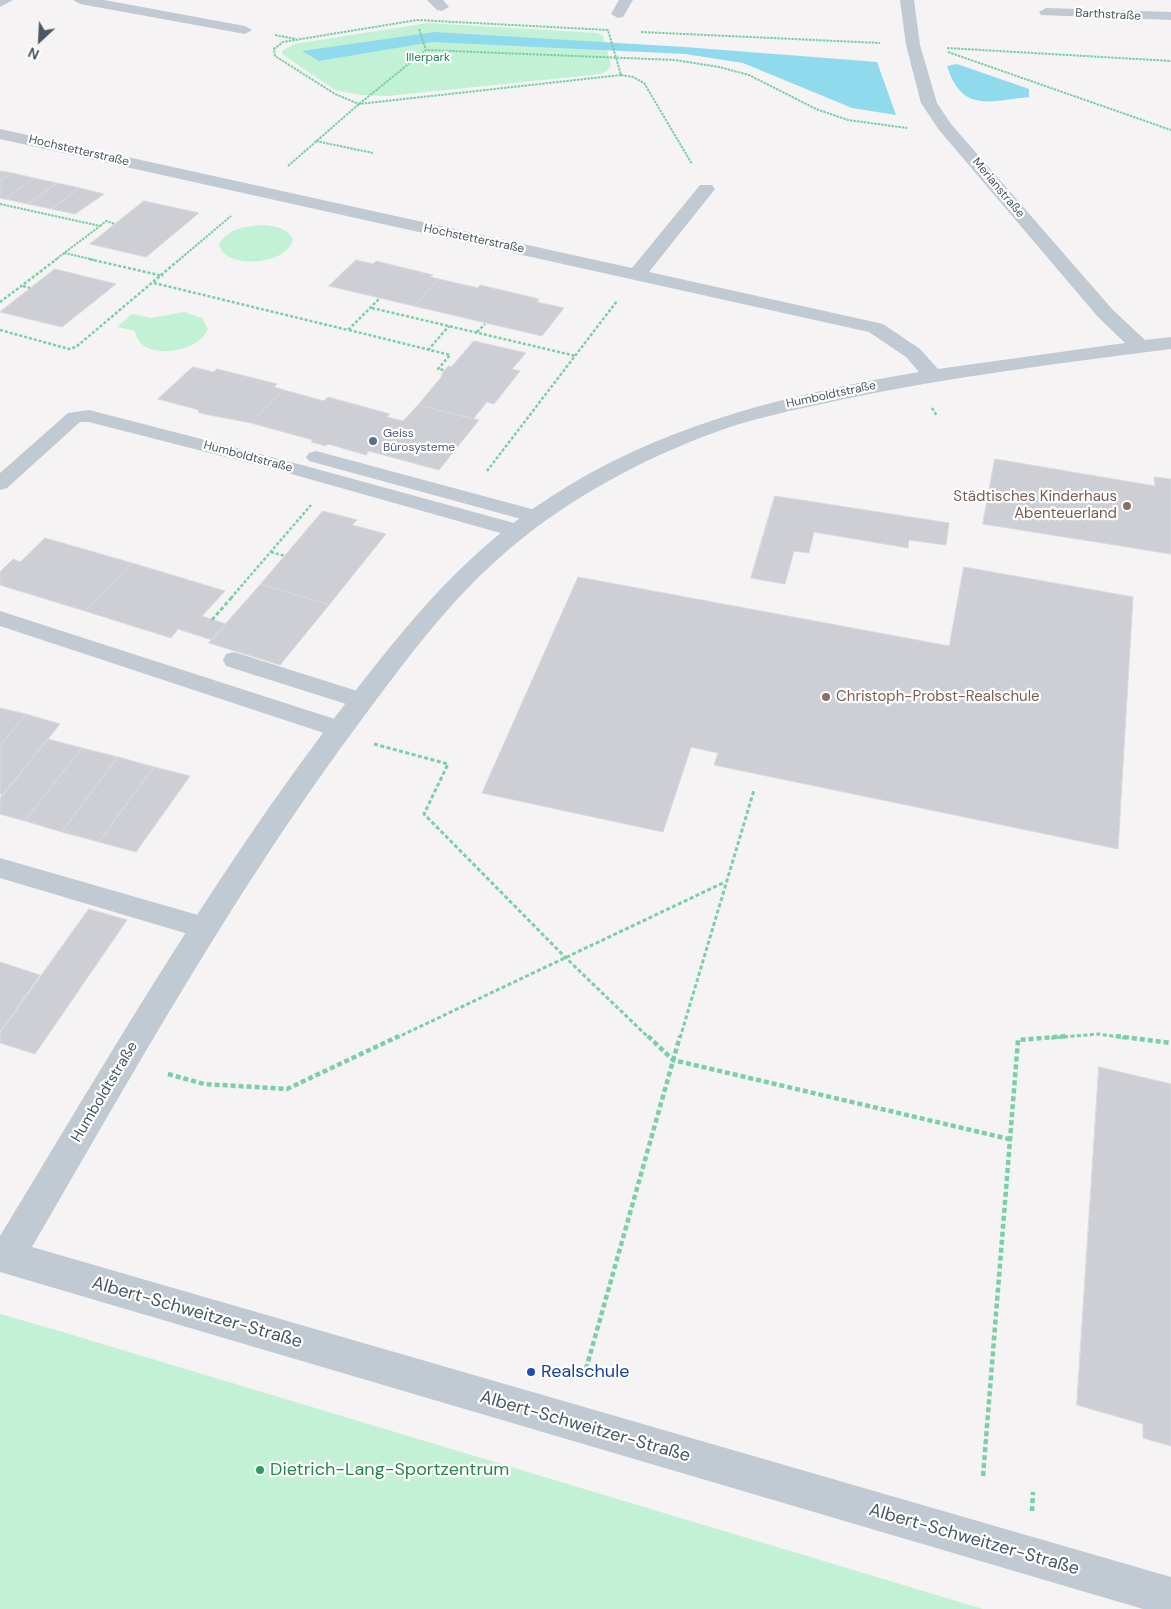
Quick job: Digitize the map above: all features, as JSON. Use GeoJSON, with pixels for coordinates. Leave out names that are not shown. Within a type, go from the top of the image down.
{"type":"FeatureCollection","features":[{"type":"Feature","properties":{"kind":"street"},"geometry":{"type":"LineString","coordinates":[[0,3],[6,0]]}},
{"type":"Feature","properties":{"kind":"street"},"geometry":{"type":"LineString","coordinates":[[80,0],[244,30]]}},
{"type":"Feature","properties":{"kind":"street"},"geometry":{"type":"LineString","coordinates":[[618,14],[626,0]]}},
{"type":"Feature","properties":{"kind":"street","name":"Merianstraße"},"geometry":{"type":"LineString","coordinates":[[895,0],[907,0],[913,45],[929,103],[945,127],[1104,313],[1141,347]]}},
{"type":"Feature","properties":{"kind":"street"},"geometry":{"type":"LineString","coordinates":[[168,16],[184,5]]}},
{"type":"Feature","properties":{"kind":"street","name":"Barthstraße"},"geometry":{"type":"LineString","coordinates":[[1046,12],[1153,17],[1171,16]]}},
{"type":"Feature","properties":{"kind":"street","name":"Hochstetterstraße"},"geometry":{"type":"LineString","coordinates":[[0,134],[876,328],[913,353],[932,376]]}},
{"type":"Feature","properties":{"kind":"street"},"geometry":{"type":"LineString","coordinates":[[637,275],[706,189]]}},
{"type":"Feature","properties":{"kind":"street","name":"Humboldtstraße"},"geometry":{"type":"LineString","coordinates":[[3,1256],[205,928],[272,825],[339,729],[442,599],[475,567],[527,524],[612,469],[699,430],[766,410],[896,381],[1171,343]]}},
{"type":"Feature","properties":{"kind":"street","name":"Albert-Schweitzer-Straße"},"geometry":{"type":"LineString","coordinates":[[3,1256],[1171,1597]]}},
{"type":"Feature","properties":{"kind":"lane","name":"Humboldtstraße"},"geometry":{"type":"LineString","coordinates":[[0,484],[75,417],[88,416],[332,480],[527,524]]}},
{"type":"Feature","properties":{"kind":"lane"},"geometry":{"type":"LineString","coordinates":[[316,456],[467,497],[527,524]]}},
{"type":"Feature","properties":{"kind":"lane"},"geometry":{"type":"LineString","coordinates":[[0,618],[339,729]]}},
{"type":"Feature","properties":{"kind":"lane"},"geometry":{"type":"LineString","coordinates":[[234,660],[362,701]]}},
{"type":"Feature","properties":{"kind":"lane"},"geometry":{"type":"LineString","coordinates":[[0,868],[205,928]]}},
{"type":"Feature","properties":{"kind":"path"},"geometry":{"type":"LineString","coordinates":[[420,30],[426,50]]}},
{"type":"Feature","properties":{"kind":"path"},"geometry":{"type":"LineString","coordinates":[[637,32],[913,45],[1171,61]]}},
{"type":"Feature","properties":{"kind":"path"},"geometry":{"type":"LineString","coordinates":[[612,42],[621,75]]}},
{"type":"Feature","properties":{"kind":"path"},"geometry":{"type":"LineString","coordinates":[[935,47],[1171,130]]}},
{"type":"Feature","properties":{"kind":"path"},"geometry":{"type":"LineString","coordinates":[[0,330],[69,349],[76,347],[153,282],[163,276],[359,104],[426,50],[675,60],[719,67],[749,75],[816,109],[848,120],[902,128],[945,127]]}},
{"type":"Feature","properties":{"kind":"path"},"geometry":{"type":"LineString","coordinates":[[275,56],[335,94],[359,104],[621,75],[633,77],[644,83],[706,189]]}},
{"type":"Feature","properties":{"kind":"path"},"geometry":{"type":"LineString","coordinates":[[316,142],[373,153]]}},
{"type":"Feature","properties":{"kind":"path"},"geometry":{"type":"LineString","coordinates":[[0,204],[100,226]]}},
{"type":"Feature","properties":{"kind":"path"},"geometry":{"type":"LineString","coordinates":[[0,302],[106,221],[115,224]]}},
{"type":"Feature","properties":{"kind":"path"},"geometry":{"type":"LineString","coordinates":[[64,253],[163,276]]}},
{"type":"Feature","properties":{"kind":"path"},"geometry":{"type":"LineString","coordinates":[[467,497],[637,275]]}},
{"type":"Feature","properties":{"kind":"path"},"geometry":{"type":"LineString","coordinates":[[153,282],[450,355],[438,368],[444,370]]}},
{"type":"Feature","properties":{"kind":"path"},"geometry":{"type":"LineString","coordinates":[[22,286],[30,288]]}},
{"type":"Feature","properties":{"kind":"path"},"geometry":{"type":"LineString","coordinates":[[348,330],[379,299]]}},
{"type":"Feature","properties":{"kind":"path"},"geometry":{"type":"LineString","coordinates":[[371,308],[576,356]]}},
{"type":"Feature","properties":{"kind":"path"},"geometry":{"type":"LineString","coordinates":[[477,333],[485,324]]}},
{"type":"Feature","properties":{"kind":"path"},"geometry":{"type":"LineString","coordinates":[[428,350],[449,326]]}},
{"type":"Feature","properties":{"kind":"path"},"geometry":{"type":"LineString","coordinates":[[212,620],[332,480]]}},
{"type":"Feature","properties":{"kind":"path"},"geometry":{"type":"LineString","coordinates":[[271,552],[285,556]]}},
{"type":"Feature","properties":{"kind":"path"},"geometry":{"type":"LineString","coordinates":[[339,729],[384,748],[448,764],[424,814],[565,957],[673,1060],[1009,1139]]}},
{"type":"Feature","properties":{"kind":"path"},"geometry":{"type":"LineString","coordinates":[[586,1369],[673,1060],[754,790]]}},
{"type":"Feature","properties":{"kind":"path"},"geometry":{"type":"LineString","coordinates":[[168,1074],[204,1084],[287,1089],[726,882]]}},
{"type":"Feature","properties":{"kind":"path"},"geometry":{"type":"LineString","coordinates":[[983,1476],[1018,1040],[1098,1034],[1171,1043]]}},
{"type":"Feature","properties":{"kind":"green space","name":"Illerpark"},"geometry":{"type":"Polygon","coordinates":[[[428,23],[598,33],[603,36],[611,65],[605,72],[597,74],[388,96],[360,95],[335,90],[282,54],[282,51],[294,44],[428,23]]]}},
{"type":"Feature","properties":{"kind":"green space"},"geometry":{"type":"Polygon","coordinates":[[[263,225],[276,227],[287,232],[293,239],[289,248],[280,255],[256,261],[244,261],[223,253],[219,244],[227,234],[244,227],[263,225]]]}},
{"type":"Feature","properties":{"kind":"green space"},"geometry":{"type":"Polygon","coordinates":[[[184,312],[202,318],[208,329],[202,338],[182,349],[157,351],[139,341],[135,331],[117,327],[132,314],[151,318],[184,312]]]}},
{"type":"Feature","properties":{"kind":"green space","name":"Dietrich-Lang-Sportzentrum"},"geometry":{"type":"Polygon","coordinates":[[[0,1314],[56,1330],[983,1609],[0,1609],[0,1314]]]}},
{"type":"Feature","properties":{"kind":"water"},"geometry":{"type":"Polygon","coordinates":[[[435,32],[685,47],[877,62],[896,115],[852,108],[743,63],[685,54],[432,42],[319,61],[302,51],[435,32]]]}},
{"type":"Feature","properties":{"kind":"water"},"geometry":{"type":"Polygon","coordinates":[[[957,64],[1029,89],[1029,97],[989,101],[969,98],[953,81],[947,66],[957,64]]]}},
{"type":"Feature","properties":{"kind":"building"},"geometry":{"type":"Polygon","coordinates":[[[0,171],[12,173],[0,181],[0,171]]]}},
{"type":"Feature","properties":{"kind":"building"},"geometry":{"type":"Polygon","coordinates":[[[12,173],[34,178],[5,199],[0,198],[0,181],[12,173]]]}},
{"type":"Feature","properties":{"kind":"building"},"geometry":{"type":"Polygon","coordinates":[[[34,178],[57,183],[28,204],[5,199],[34,178]]]}},
{"type":"Feature","properties":{"kind":"building"},"geometry":{"type":"Polygon","coordinates":[[[57,183],[80,188],[52,209],[28,204],[57,183]]]}},
{"type":"Feature","properties":{"kind":"building"},"geometry":{"type":"Polygon","coordinates":[[[80,188],[104,194],[75,214],[52,209],[80,188]]]}},
{"type":"Feature","properties":{"kind":"building"},"geometry":{"type":"Polygon","coordinates":[[[144,201],[199,213],[146,257],[90,244],[144,201]]]}},
{"type":"Feature","properties":{"kind":"building"},"geometry":{"type":"Polygon","coordinates":[[[356,260],[373,264],[376,261],[433,275],[430,277],[439,279],[414,306],[329,286],[356,260]]]}},
{"type":"Feature","properties":{"kind":"building"},"geometry":{"type":"Polygon","coordinates":[[[55,269],[116,284],[62,327],[0,312],[55,269]]]}},
{"type":"Feature","properties":{"kind":"building"},"geometry":{"type":"Polygon","coordinates":[[[439,279],[478,288],[480,285],[539,299],[537,302],[564,308],[542,336],[414,306],[439,279]]]}},
{"type":"Feature","properties":{"kind":"building"},"geometry":{"type":"Polygon","coordinates":[[[474,341],[526,353],[512,369],[520,371],[494,404],[487,402],[473,419],[418,405],[443,375],[441,375],[448,366],[451,367],[474,341]]]}},
{"type":"Feature","properties":{"kind":"building"},"geometry":{"type":"Polygon","coordinates":[[[193,367],[213,372],[217,369],[277,384],[274,387],[284,390],[251,423],[204,414],[198,412],[199,410],[158,399],[193,367]]]}},
{"type":"Feature","properties":{"kind":"building"},"geometry":{"type":"Polygon","coordinates":[[[284,390],[324,401],[328,397],[390,414],[387,417],[403,421],[418,405],[479,420],[439,470],[369,451],[366,455],[328,444],[326,446],[311,442],[313,440],[251,423],[284,390]]]}},
{"type":"Feature","properties":{"kind":"building"},"geometry":{"type":"Polygon","coordinates":[[[995,459],[1155,486],[1154,477],[1171,479],[1171,554],[983,524],[995,459]]]}},
{"type":"Feature","properties":{"kind":"building"},"geometry":{"type":"Polygon","coordinates":[[[775,496],[949,523],[946,545],[909,540],[908,548],[814,532],[809,553],[794,551],[785,584],[751,578],[775,496]]]}},
{"type":"Feature","properties":{"kind":"building"},"geometry":{"type":"Polygon","coordinates":[[[323,511],[357,520],[352,525],[386,534],[329,605],[261,584],[323,511]]]}},
{"type":"Feature","properties":{"kind":"building"},"geometry":{"type":"Polygon","coordinates":[[[45,538],[132,563],[85,611],[0,585],[0,572],[13,559],[20,562],[45,538]]]}},
{"type":"Feature","properties":{"kind":"building"},"geometry":{"type":"Polygon","coordinates":[[[132,563],[225,591],[202,616],[226,624],[212,640],[178,629],[171,638],[85,611],[132,563]]]}},
{"type":"Feature","properties":{"kind":"building","name":"Christoph-Probst-Realschule"},"geometry":{"type":"Polygon","coordinates":[[[964,567],[1133,597],[1118,849],[714,765],[718,753],[691,747],[663,832],[482,793],[578,577],[949,646],[964,567]]]}},
{"type":"Feature","properties":{"kind":"building"},"geometry":{"type":"Polygon","coordinates":[[[261,584],[329,605],[280,665],[209,643],[261,584]]]}},
{"type":"Feature","properties":{"kind":"building"},"geometry":{"type":"Polygon","coordinates":[[[0,708],[26,714],[0,746],[0,708]]]}},
{"type":"Feature","properties":{"kind":"building"},"geometry":{"type":"Polygon","coordinates":[[[26,714],[60,724],[3,795],[0,794],[0,746],[26,714]]]}},
{"type":"Feature","properties":{"kind":"building"},"geometry":{"type":"Polygon","coordinates":[[[48,739],[82,748],[25,821],[0,814],[0,798],[48,739]]]}},
{"type":"Feature","properties":{"kind":"building"},"geometry":{"type":"Polygon","coordinates":[[[82,748],[118,757],[62,832],[25,821],[82,748]]]}},
{"type":"Feature","properties":{"kind":"building"},"geometry":{"type":"Polygon","coordinates":[[[118,757],[154,767],[99,842],[62,832],[118,757]]]}},
{"type":"Feature","properties":{"kind":"building"},"geometry":{"type":"Polygon","coordinates":[[[154,767],[190,776],[136,852],[99,842],[154,767]]]}},
{"type":"Feature","properties":{"kind":"building"},"geometry":{"type":"Polygon","coordinates":[[[89,909],[127,920],[35,1054],[0,1043],[0,1033],[89,909]]]}},
{"type":"Feature","properties":{"kind":"building"},"geometry":{"type":"Polygon","coordinates":[[[0,962],[40,975],[0,1032],[0,962]]]}},
{"type":"Feature","properties":{"kind":"building"},"geometry":{"type":"Polygon","coordinates":[[[1099,1067],[1171,1084],[1171,1446],[1143,1438],[1143,1424],[1077,1405],[1099,1067]]]}},
{"type":"Feature","properties":{"kind":"place","name":"Geiss Bürosysteme"},"geometry":{"type":"Point","coordinates":[373,441]}},
{"type":"Feature","properties":{"kind":"place","name":"Städtisches Kinderhaus Abenteuerland"},"geometry":{"type":"Point","coordinates":[1127,506]}},
{"type":"Feature","properties":{"kind":"place","name":"Christoph-Probst-Realschule"},"geometry":{"type":"Point","coordinates":[826,697]}},
{"type":"Feature","properties":{"kind":"place","name":"Realschule"},"geometry":{"type":"Point","coordinates":[531,1372]}},
{"type":"Feature","properties":{"kind":"place","name":"Dietrich-Lang-Sportzentrum"},"geometry":{"type":"Point","coordinates":[260,1470]}}]}
